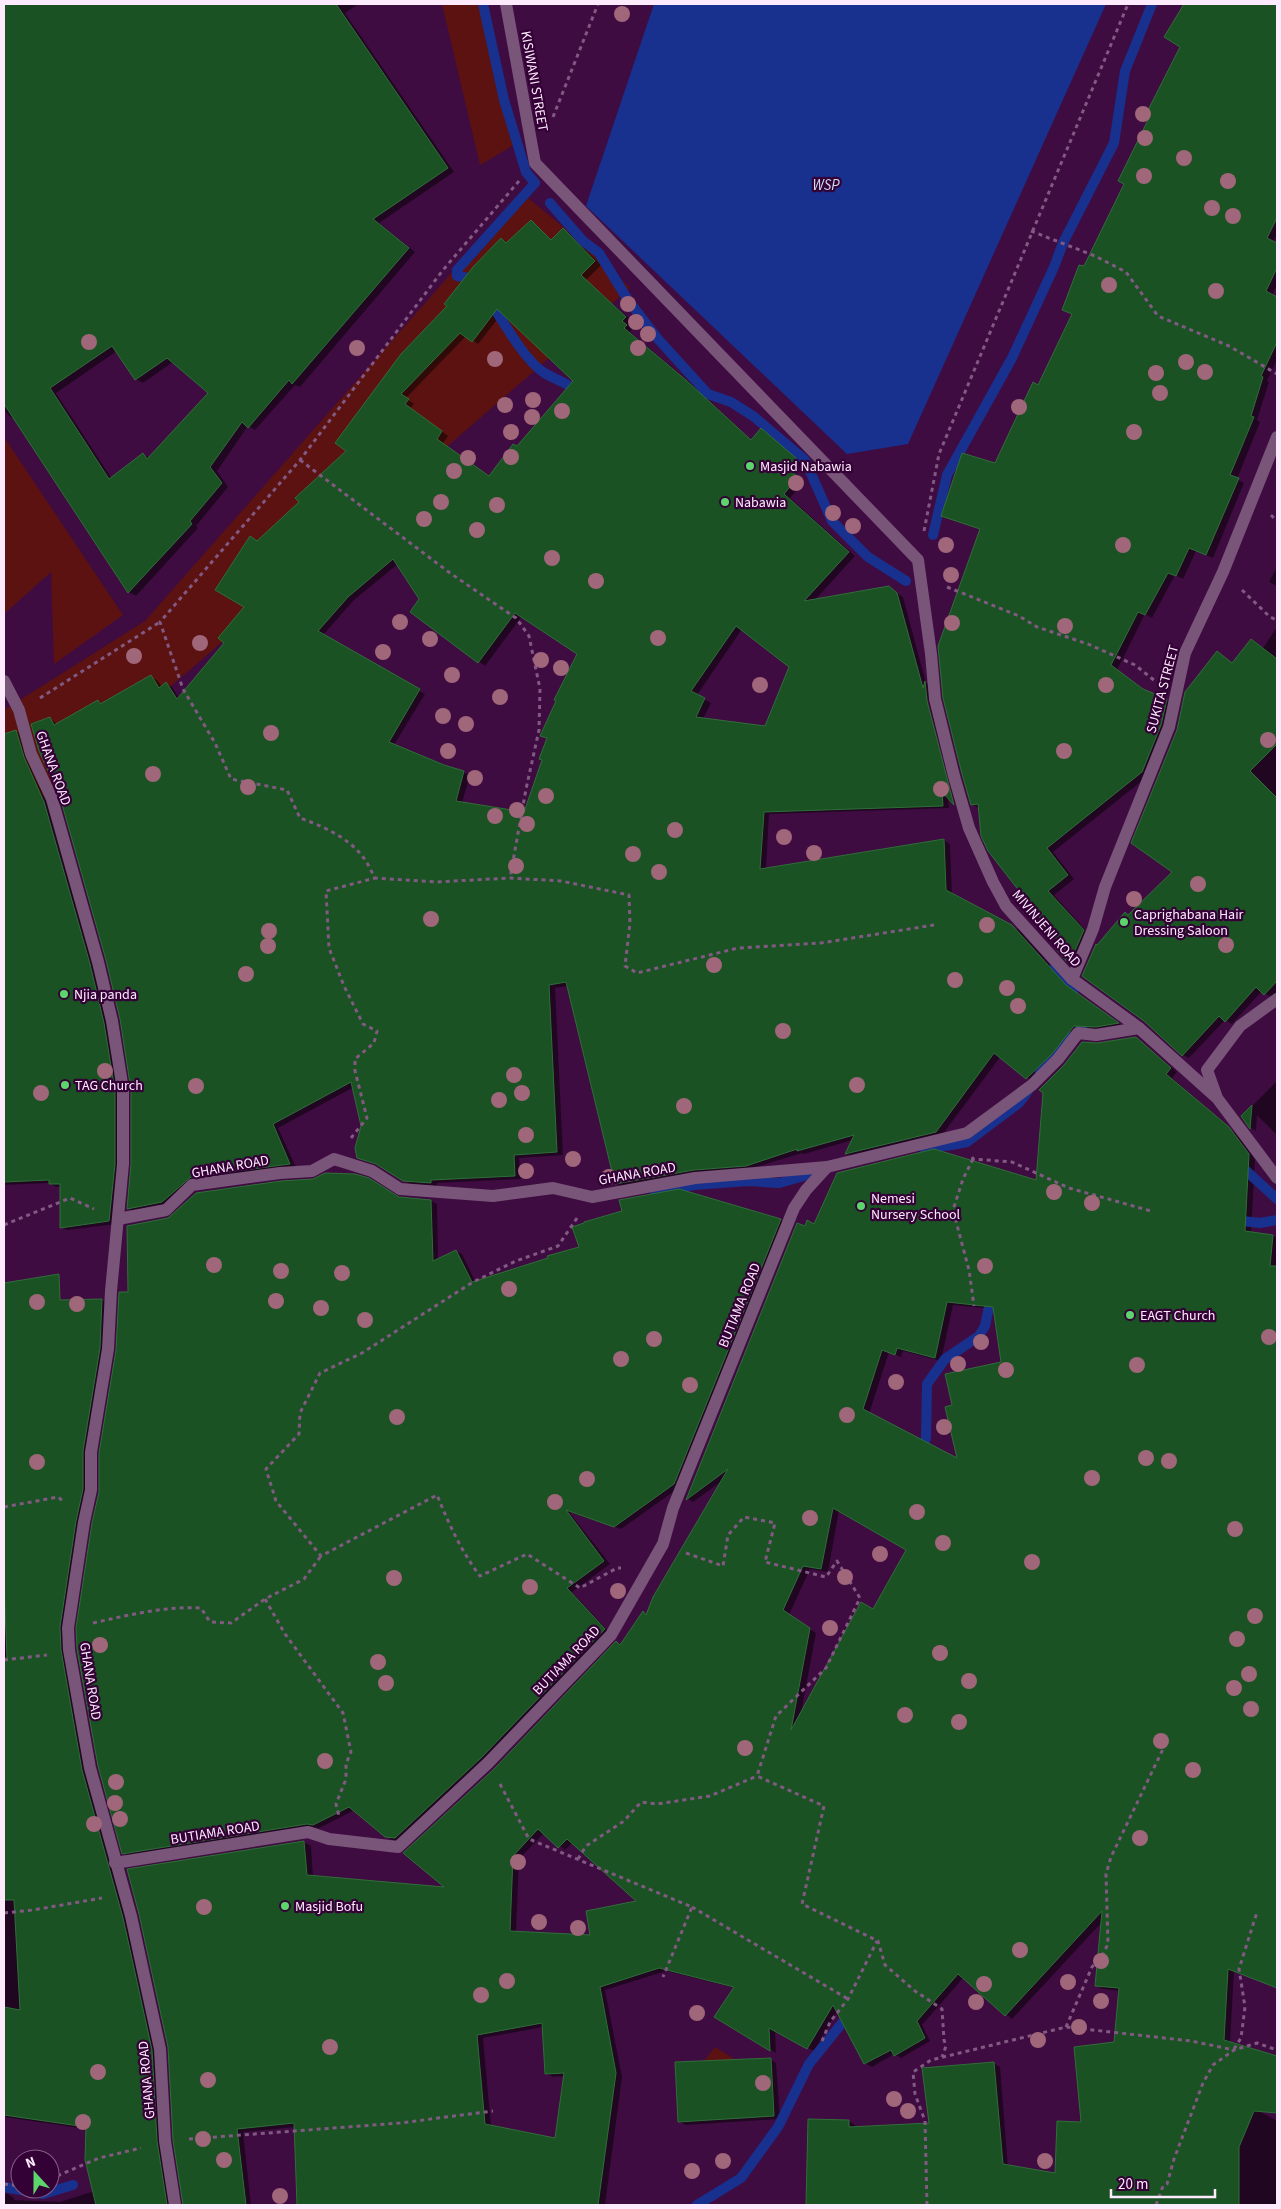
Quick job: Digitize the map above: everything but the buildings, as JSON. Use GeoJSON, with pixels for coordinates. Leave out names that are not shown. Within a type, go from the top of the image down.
{"type":"FeatureCollection","features":[{"type":"Feature","properties":{"kind":"street","name":"KISIWANI STREET"},"geometry":{"type":"LineString","coordinates":[[506,4],[535,163]]}},
{"type":"Feature","properties":{"kind":"street"},"geometry":{"type":"LineString","coordinates":[[535,163],[918,560]]}},
{"type":"Feature","properties":{"kind":"street","name":"SUKITA STREET"},"geometry":{"type":"LineString","coordinates":[[1072,979],[1093,929],[1105,888],[1169,727],[1185,653],[1223,572],[1277,437]]}},
{"type":"Feature","properties":{"kind":"street","name":"MIVINJENI ROAD"},"geometry":{"type":"LineString","coordinates":[[918,560],[935,700],[968,828],[1006,906],[1072,979],[1139,1028],[1217,1098],[1277,1178]]}},
{"type":"Feature","properties":{"kind":"street","name":"GHANA ROAD"},"geometry":{"type":"LineString","coordinates":[[4,681],[19,710],[31,754],[52,799],[98,962],[112,1021],[123,1090],[123,1164],[108,1349],[91,1452],[90,1490],[68,1628],[69,1650],[90,1768],[131,1916],[160,2049],[165,2141],[174,2205]]}},
{"type":"Feature","properties":{"kind":"street"},"geometry":{"type":"LineString","coordinates":[[1217,1098],[1207,1070],[1240,1026],[1277,998]]}},
{"type":"Feature","properties":{"kind":"street","name":"GHANA ROAD"},"geometry":{"type":"LineString","coordinates":[[118,1219],[166,1210],[192,1185],[280,1173],[312,1171],[334,1159],[372,1171],[400,1189],[493,1196],[553,1188],[592,1197],[694,1178],[827,1167],[967,1133],[1032,1085],[1058,1059],[1078,1033],[1096,1036],[1139,1028]]}},
{"type":"Feature","properties":{"kind":"street","name":"BUTIAMA ROAD"},"geometry":{"type":"LineString","coordinates":[[115,1863],[308,1832],[329,1839],[398,1847],[488,1763],[612,1635],[663,1544],[673,1508],[794,1208],[806,1190],[827,1167]]}},
{"type":"Feature","properties":{"kind":"path"},"geometry":{"type":"LineString","coordinates":[[552,119],[598,4]]}},
{"type":"Feature","properties":{"kind":"path"},"geometry":{"type":"LineString","coordinates":[[918,560],[939,454],[1031,231],[1128,4]]}},
{"type":"Feature","properties":{"kind":"path"},"geometry":{"type":"LineString","coordinates":[[19,710],[160,622],[300,460],[444,270],[535,163]]}},
{"type":"Feature","properties":{"kind":"path"},"geometry":{"type":"LineString","coordinates":[[1031,231],[1095,256],[1126,272],[1158,316],[1229,346],[1277,374]]}},
{"type":"Feature","properties":{"kind":"path"},"geometry":{"type":"LineString","coordinates":[[300,460],[450,573],[516,618],[529,636],[540,689],[540,730],[526,790],[510,878]]}},
{"type":"Feature","properties":{"kind":"path"},"geometry":{"type":"LineString","coordinates":[[1223,572],[1270,617],[1277,620]]}},
{"type":"Feature","properties":{"kind":"path"},"geometry":{"type":"LineString","coordinates":[[922,590],[934,592],[938,584],[1019,616],[1037,627],[1088,644],[1135,665],[1162,686]]}},
{"type":"Feature","properties":{"kind":"path"},"geometry":{"type":"LineString","coordinates":[[160,622],[183,690],[215,743],[231,778],[287,790],[300,818],[328,829],[350,845],[363,856],[375,878]]}},
{"type":"Feature","properties":{"kind":"path"},"geometry":{"type":"LineString","coordinates":[[346,1144],[367,1118],[355,1071],[355,1059],[374,1043],[377,1031],[363,1024],[344,986],[329,948],[326,891],[375,878],[436,882],[510,878],[561,882],[629,895],[630,923],[625,966],[637,973],[738,948],[821,943],[934,925]]}},
{"type":"Feature","properties":{"kind":"path"},"geometry":{"type":"LineString","coordinates":[[967,1133],[973,1159],[963,1179],[953,1210],[969,1270],[974,1306]]}},
{"type":"Feature","properties":{"kind":"path"},"geometry":{"type":"LineString","coordinates":[[973,1159],[1012,1162],[1069,1188],[1151,1211]]}},
{"type":"Feature","properties":{"kind":"path"},"geometry":{"type":"LineString","coordinates":[[321,1556],[276,1501],[266,1469],[299,1434],[300,1413],[320,1373],[362,1353],[473,1282],[516,1261],[558,1246],[592,1197]]}},
{"type":"Feature","properties":{"kind":"path"},"geometry":{"type":"LineString","coordinates":[[4,1225],[70,1198],[118,1219]]}},
{"type":"Feature","properties":{"kind":"path"},"geometry":{"type":"LineString","coordinates":[[68,1628],[164,1608],[202,1608],[210,1622],[231,1623],[265,1599],[304,1578],[321,1556],[437,1495],[448,1524],[467,1559],[480,1576],[527,1554],[580,1588],[617,1568],[638,1568],[644,1576]]}},
{"type":"Feature","properties":{"kind":"path"},"geometry":{"type":"LineString","coordinates":[[4,1507],[58,1497],[84,1522]]}},
{"type":"Feature","properties":{"kind":"path"},"geometry":{"type":"LineString","coordinates":[[663,1544],[722,1566],[728,1535],[744,1517],[775,1523],[765,1562],[826,1577],[837,1561],[860,1598],[826,1668],[776,1716],[757,1776]]}},
{"type":"Feature","properties":{"kind":"path"},"geometry":{"type":"LineString","coordinates":[[265,1599],[285,1634],[343,1713],[351,1752],[346,1764],[346,1779],[336,1804],[342,1826],[329,1839]]}},
{"type":"Feature","properties":{"kind":"path"},"geometry":{"type":"LineString","coordinates":[[4,1660],[69,1650]]}},
{"type":"Feature","properties":{"kind":"path"},"geometry":{"type":"LineString","coordinates":[[1066,2027],[1092,1967],[1103,1954],[1108,1944],[1106,1874],[1111,1857],[1163,1749]]}},
{"type":"Feature","properties":{"kind":"path"},"geometry":{"type":"LineString","coordinates":[[488,1763],[529,1839],[692,1907],[848,1999]]}},
{"type":"Feature","properties":{"kind":"path"},"geometry":{"type":"LineString","coordinates":[[578,1859],[586,1846],[624,1821],[641,1802],[657,1804],[710,1796],[757,1776],[824,1806],[802,1904],[878,1941]]}},
{"type":"Feature","properties":{"kind":"path"},"geometry":{"type":"LineString","coordinates":[[4,1913],[115,1896],[131,1916]]}},
{"type":"Feature","properties":{"kind":"path"},"geometry":{"type":"LineString","coordinates":[[663,1977],[692,1907]]}},
{"type":"Feature","properties":{"kind":"path"},"geometry":{"type":"LineString","coordinates":[[1234,2050],[1241,2038],[1245,2007],[1239,1969],[1257,1912]]}},
{"type":"Feature","properties":{"kind":"path"},"geometry":{"type":"LineString","coordinates":[[822,2041],[830,2022],[848,1999],[878,1941]]}},
{"type":"Feature","properties":{"kind":"path"},"geometry":{"type":"LineString","coordinates":[[878,1941],[884,1965],[915,1991],[942,2009],[946,2046],[942,2057]]}},
{"type":"Feature","properties":{"kind":"path"},"geometry":{"type":"LineString","coordinates":[[927,2205],[925,2121],[915,2094],[913,2072],[932,2060],[1066,2027],[1191,2041],[1234,2050]]}},
{"type":"Feature","properties":{"kind":"path"},"geometry":{"type":"LineString","coordinates":[[1156,2205],[1163,2186],[1167,2184],[1174,2159],[1203,2083],[1213,2064],[1234,2050],[1257,2043],[1277,2050]]}},
{"type":"Feature","properties":{"kind":"path"},"geometry":{"type":"LineString","coordinates":[[60,2175],[99,2158],[165,2141],[400,2123],[493,2111]]}},
{"type":"Feature","properties":{"kind":"shaded area"},"geometry":{"type":"Polygon","coordinates":[[[442,4],[479,4],[517,143],[480,165],[442,4]]]}},
{"type":"Feature","properties":{"kind":"shaded area"},"geometry":{"type":"Polygon","coordinates":[[[522,193],[562,226],[630,288],[4,831],[4,710],[145,621],[522,193]]]}},
{"type":"Feature","properties":{"kind":"shaded area"},"geometry":{"type":"Polygon","coordinates":[[[4,437],[123,615],[54,664],[51,572],[4,614],[4,437]]]}},
{"type":"Feature","properties":{"kind":"shaded area"},"geometry":{"type":"Polygon","coordinates":[[[715,2047],[747,2067],[695,2073],[715,2047]]]}},
{"type":"Feature","properties":{"kind":"water","name":"WSP"},"geometry":{"type":"Polygon","coordinates":[[[654,4],[1106,4],[908,444],[847,454],[586,206],[654,4]]]}},
{"type":"Feature","properties":{"kind":"waterway"},"geometry":{"type":"LineString","coordinates":[[475,284],[469,278],[457,276],[457,270],[535,183],[526,172],[504,100],[483,4]]}},
{"type":"Feature","properties":{"kind":"waterway"},"geometry":{"type":"LineString","coordinates":[[933,535],[947,475],[1012,358],[1054,267],[1063,243],[1114,143],[1125,71],[1152,4]]}},
{"type":"Feature","properties":{"kind":"waterway"},"geometry":{"type":"LineString","coordinates":[[550,203],[583,241],[599,253],[628,300],[658,339],[708,394],[731,402],[753,416],[805,460],[832,521],[868,557],[906,581]]}},
{"type":"Feature","properties":{"kind":"waterway"},"geometry":{"type":"LineString","coordinates":[[489,300],[528,358],[543,372],[572,387],[580,394]]}},
{"type":"Feature","properties":{"kind":"waterway"},"geometry":{"type":"LineString","coordinates":[[1055,966],[1073,992],[1076,1000]]}},
{"type":"Feature","properties":{"kind":"waterway"},"geometry":{"type":"LineString","coordinates":[[1040,1073],[1057,1046],[1078,1033],[1083,1024],[1080,1014]]}},
{"type":"Feature","properties":{"kind":"waterway"},"geometry":{"type":"LineString","coordinates":[[924,1148],[967,1142],[1019,1103],[1028,1091]]}},
{"type":"Feature","properties":{"kind":"waterway"},"geometry":{"type":"LineString","coordinates":[[1241,1166],[1277,1199]]}},
{"type":"Feature","properties":{"kind":"waterway"},"geometry":{"type":"LineString","coordinates":[[655,1194],[694,1185],[748,1181],[779,1183],[822,1171]]}},
{"type":"Feature","properties":{"kind":"waterway"},"geometry":{"type":"LineString","coordinates":[[1234,1220],[1260,1223],[1277,1220]]}},
{"type":"Feature","properties":{"kind":"waterway"},"geometry":{"type":"LineString","coordinates":[[926,1453],[924,1447],[926,1437],[927,1384],[945,1359],[979,1336],[985,1326],[989,1307],[1003,1301]]}},
{"type":"Feature","properties":{"kind":"waterway"},"geometry":{"type":"LineString","coordinates":[[697,2205],[741,2178],[778,2127],[809,2064],[851,2012]]}},
{"type":"Feature","properties":{"kind":"waterway"},"geometry":{"type":"LineString","coordinates":[[4,2187],[43,2194],[73,2185]]}},
{"type":"Feature","properties":{"kind":"place","name":"Masjid Nabawia"},"geometry":{"type":"Point","coordinates":[750,466]}},
{"type":"Feature","properties":{"kind":"place","name":"Nabawia"},"geometry":{"type":"Point","coordinates":[725,502]}},
{"type":"Feature","properties":{"kind":"place","name":"Caprighabana Hair Dressing Saloon"},"geometry":{"type":"Point","coordinates":[1124,922]}},
{"type":"Feature","properties":{"kind":"place","name":"Njia panda"},"geometry":{"type":"Point","coordinates":[64,994]}},
{"type":"Feature","properties":{"kind":"place","name":"TAG Church"},"geometry":{"type":"Point","coordinates":[65,1085]}},
{"type":"Feature","properties":{"kind":"place","name":"Nemesi Nursery School"},"geometry":{"type":"Point","coordinates":[861,1206]}},
{"type":"Feature","properties":{"kind":"place","name":"EAGT Church"},"geometry":{"type":"Point","coordinates":[1130,1315]}},
{"type":"Feature","properties":{"kind":"place","name":"Masjid Bofu"},"geometry":{"type":"Point","coordinates":[285,1906]}}]}
